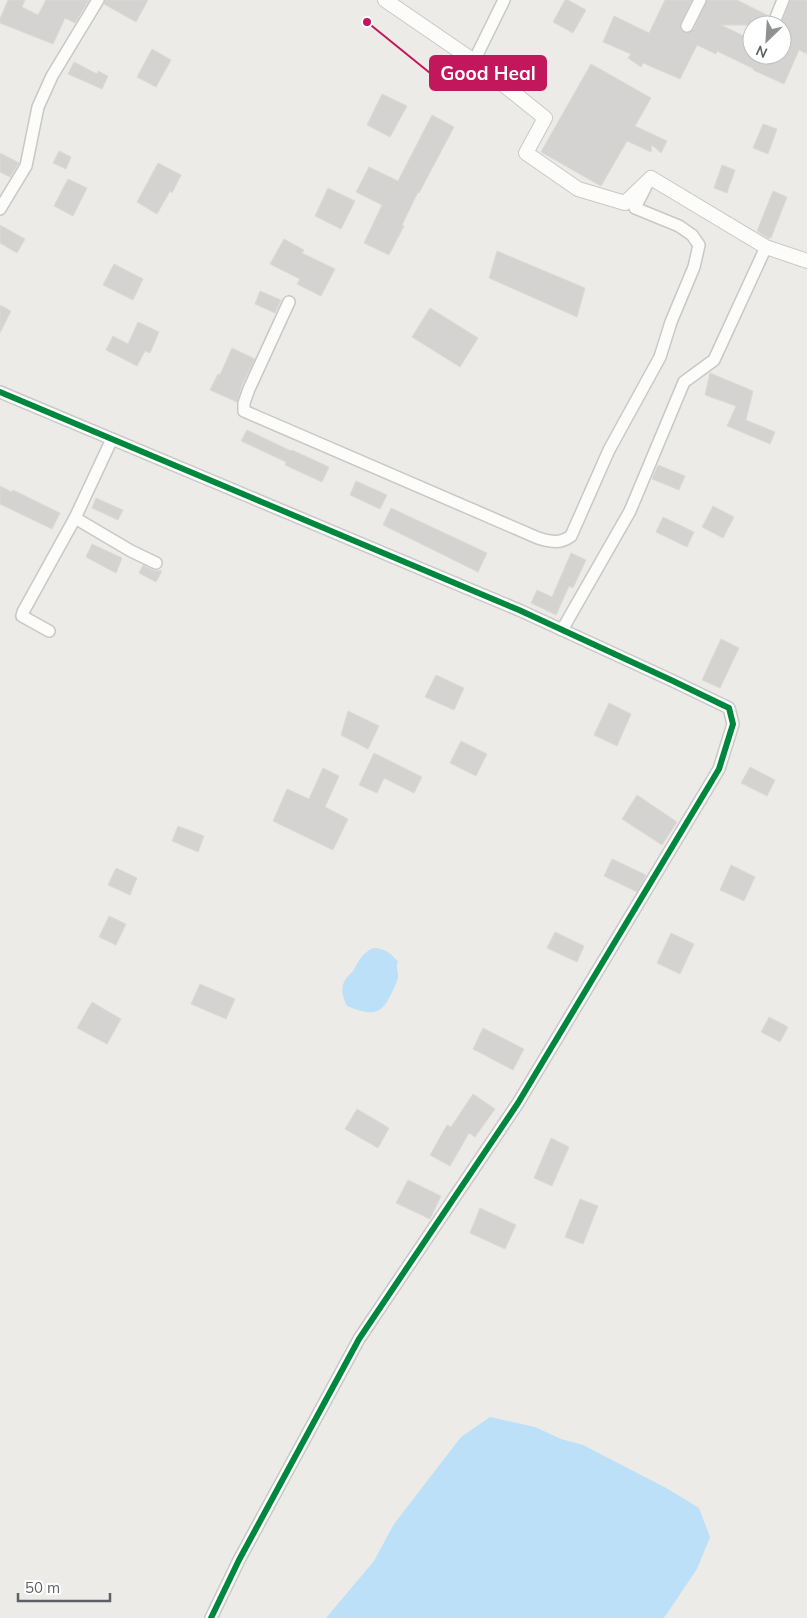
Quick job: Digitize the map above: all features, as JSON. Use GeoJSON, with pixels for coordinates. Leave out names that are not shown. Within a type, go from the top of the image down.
{"type":"FeatureCollection","features":[{"type":"Feature","properties":{"kind":"street"},"geometry":{"type":"LineString","coordinates":[[0,209],[26,166],[38,107],[52,76],[98,0]]}},
{"type":"Feature","properties":{"kind":"street"},"geometry":{"type":"LineString","coordinates":[[385,0],[474,61],[545,118],[526,153],[578,188],[625,203],[651,178]]}},
{"type":"Feature","properties":{"kind":"street"},"geometry":{"type":"LineString","coordinates":[[474,61],[504,0]]}},
{"type":"Feature","properties":{"kind":"street"},"geometry":{"type":"LineString","coordinates":[[687,26],[700,0]]}},
{"type":"Feature","properties":{"kind":"street"},"geometry":{"type":"LineString","coordinates":[[775,15],[779,1]]}},
{"type":"Feature","properties":{"kind":"street"},"geometry":{"type":"LineString","coordinates":[[651,178],[766,247],[807,261]]}},
{"type":"Feature","properties":{"kind":"street"},"geometry":{"type":"LineString","coordinates":[[290,302],[249,389],[244,402],[244,411],[538,538],[549,542],[563,542],[571,536],[609,450],[660,357],[671,322],[694,267],[699,246],[692,235],[679,226],[635,208],[651,178]]}},
{"type":"Feature","properties":{"kind":"street"},"geometry":{"type":"LineString","coordinates":[[562,630],[630,511],[684,382],[714,360],[766,247]]}},
{"type":"Feature","properties":{"kind":"street"},"geometry":{"type":"LineString","coordinates":[[0,392],[510,606],[729,708],[733,724],[719,769],[518,1103],[359,1339],[239,1560],[211,1618]]}},
{"type":"Feature","properties":{"kind":"street"},"geometry":{"type":"LineString","coordinates":[[49,631],[25,620],[22,612],[75,518],[112,439]]}},
{"type":"Feature","properties":{"kind":"street"},"geometry":{"type":"LineString","coordinates":[[75,518],[130,551],[156,563]]}},
{"type":"Feature","properties":{"kind":"water"},"geometry":{"type":"Polygon","coordinates":[[[373,948],[384,950],[398,962],[398,977],[391,994],[382,1008],[377,1011],[367,1012],[347,1006],[342,990],[345,980],[361,958],[373,948]]]}},
{"type":"Feature","properties":{"kind":"water"},"geometry":{"type":"Polygon","coordinates":[[[490,1417],[535,1427],[561,1439],[583,1445],[668,1489],[699,1508],[710,1537],[697,1569],[664,1618],[326,1618],[374,1561],[394,1524],[461,1437],[490,1417]]]}},
{"type":"Feature","properties":{"kind":"building"},"geometry":{"type":"Polygon","coordinates":[[[8,0],[25,0],[22,7],[38,15],[46,0],[89,0],[75,23],[65,18],[53,44],[0,23],[8,0]]]}},
{"type":"Feature","properties":{"kind":"building"},"geometry":{"type":"Polygon","coordinates":[[[105,0],[148,0],[136,22],[104,4],[105,0]]]}},
{"type":"Feature","properties":{"kind":"building"},"geometry":{"type":"Polygon","coordinates":[[[565,0],[586,10],[573,33],[553,22],[565,0]]]}},
{"type":"Feature","properties":{"kind":"building"},"geometry":{"type":"Polygon","coordinates":[[[665,0],[692,0],[680,26],[681,30],[687,33],[694,29],[707,0],[737,0],[767,15],[742,15],[742,25],[721,25],[742,35],[742,63],[717,51],[716,54],[697,45],[680,79],[643,63],[641,67],[628,58],[631,54],[603,42],[614,16],[649,33],[665,0]]]}},
{"type":"Feature","properties":{"kind":"building"},"geometry":{"type":"Polygon","coordinates":[[[790,0],[807,0],[807,54],[799,50],[784,84],[746,65],[792,65],[792,15],[785,15],[790,0]]]}},
{"type":"Feature","properties":{"kind":"building"},"geometry":{"type":"Polygon","coordinates":[[[152,49],[171,60],[156,87],[137,77],[152,49]]]}},
{"type":"Feature","properties":{"kind":"building"},"geometry":{"type":"Polygon","coordinates":[[[74,62],[97,74],[98,71],[108,76],[102,89],[68,74],[74,62]]]}},
{"type":"Feature","properties":{"kind":"building"},"geometry":{"type":"Polygon","coordinates":[[[591,64],[651,98],[635,126],[667,141],[661,153],[652,145],[651,152],[627,141],[601,186],[541,152],[591,64]]]}},
{"type":"Feature","properties":{"kind":"building"},"geometry":{"type":"Polygon","coordinates":[[[382,94],[407,106],[390,137],[367,125],[382,94]]]}},
{"type":"Feature","properties":{"kind":"building"},"geometry":{"type":"Polygon","coordinates":[[[432,115],[454,127],[418,192],[389,255],[364,243],[382,205],[356,192],[369,167],[398,181],[432,115]]]}},
{"type":"Feature","properties":{"kind":"building"},"geometry":{"type":"Polygon","coordinates":[[[763,124],[777,129],[768,154],[753,148],[763,124]]]}},
{"type":"Feature","properties":{"kind":"building"},"geometry":{"type":"Polygon","coordinates":[[[59,151],[71,157],[66,169],[53,163],[59,151]]]}},
{"type":"Feature","properties":{"kind":"building"},"geometry":{"type":"Polygon","coordinates":[[[0,153],[19,163],[10,177],[0,172],[0,153]]]}},
{"type":"Feature","properties":{"kind":"building"},"geometry":{"type":"Polygon","coordinates":[[[158,163],[181,175],[172,193],[170,191],[157,214],[137,202],[158,163]]]}},
{"type":"Feature","properties":{"kind":"building"},"geometry":{"type":"Polygon","coordinates":[[[722,165],[735,170],[727,193],[714,188],[722,165]]]}},
{"type":"Feature","properties":{"kind":"building"},"geometry":{"type":"Polygon","coordinates":[[[68,179],[87,188],[73,216],[54,206],[68,179]]]}},
{"type":"Feature","properties":{"kind":"building"},"geometry":{"type":"Polygon","coordinates":[[[328,188],[355,201],[341,229],[315,216],[328,188]]]}},
{"type":"Feature","properties":{"kind":"building"},"geometry":{"type":"Polygon","coordinates":[[[773,191],[787,197],[771,238],[768,238],[757,231],[773,191]]]}},
{"type":"Feature","properties":{"kind":"building"},"geometry":{"type":"Polygon","coordinates":[[[0,225],[25,239],[17,253],[0,243],[0,225]]]}},
{"type":"Feature","properties":{"kind":"building"},"geometry":{"type":"Polygon","coordinates":[[[284,239],[304,250],[302,253],[335,269],[321,296],[297,284],[300,279],[270,264],[284,239]]]}},
{"type":"Feature","properties":{"kind":"building"},"geometry":{"type":"Polygon","coordinates":[[[497,251],[585,288],[577,317],[489,278],[497,251]]]}},
{"type":"Feature","properties":{"kind":"building"},"geometry":{"type":"Polygon","coordinates":[[[114,264],[143,279],[133,300],[103,285],[114,264]]]}},
{"type":"Feature","properties":{"kind":"building"},"geometry":{"type":"Polygon","coordinates":[[[260,291],[281,300],[275,313],[255,304],[260,291]]]}},
{"type":"Feature","properties":{"kind":"building"},"geometry":{"type":"Polygon","coordinates":[[[0,305],[11,311],[0,333],[0,305]]]}},
{"type":"Feature","properties":{"kind":"building"},"geometry":{"type":"Polygon","coordinates":[[[430,308],[478,338],[460,367],[412,337],[430,308]]]}},
{"type":"Feature","properties":{"kind":"building"},"geometry":{"type":"Polygon","coordinates":[[[138,322],[159,332],[150,353],[145,351],[137,366],[106,350],[113,336],[128,344],[138,322]]]}},
{"type":"Feature","properties":{"kind":"building"},"geometry":{"type":"Polygon","coordinates":[[[232,348],[255,359],[242,385],[237,402],[210,390],[218,374],[220,375],[232,348]]]}},
{"type":"Feature","properties":{"kind":"building"},"geometry":{"type":"Polygon","coordinates":[[[710,373],[753,391],[746,420],[775,432],[770,444],[727,426],[736,406],[705,395],[710,373]]]}},
{"type":"Feature","properties":{"kind":"building"},"geometry":{"type":"Polygon","coordinates":[[[247,430],[329,467],[322,482],[285,465],[286,462],[241,441],[247,430]]]}},
{"type":"Feature","properties":{"kind":"building"},"geometry":{"type":"Polygon","coordinates":[[[658,465],[685,476],[679,490],[652,479],[658,465]]]}},
{"type":"Feature","properties":{"kind":"building"},"geometry":{"type":"Polygon","coordinates":[[[356,481],[387,495],[380,509],[350,495],[356,481]]]}},
{"type":"Feature","properties":{"kind":"building"},"geometry":{"type":"Polygon","coordinates":[[[0,486],[12,492],[13,490],[60,513],[52,529],[0,504],[0,486]]]}},
{"type":"Feature","properties":{"kind":"building"},"geometry":{"type":"Polygon","coordinates":[[[96,498],[123,510],[118,520],[92,508],[96,498]]]}},
{"type":"Feature","properties":{"kind":"building"},"geometry":{"type":"Polygon","coordinates":[[[713,506],[734,517],[723,538],[702,527],[713,506]]]}},
{"type":"Feature","properties":{"kind":"building"},"geometry":{"type":"Polygon","coordinates":[[[391,508],[487,553],[478,572],[383,525],[391,508]]]}},
{"type":"Feature","properties":{"kind":"building"},"geometry":{"type":"Polygon","coordinates":[[[663,517],[694,532],[687,547],[656,532],[663,517]]]}},
{"type":"Feature","properties":{"kind":"building"},"geometry":{"type":"Polygon","coordinates":[[[92,544],[122,558],[116,573],[86,557],[92,544]]]}},
{"type":"Feature","properties":{"kind":"building"},"geometry":{"type":"Polygon","coordinates":[[[571,553],[586,560],[573,588],[569,586],[556,615],[531,603],[537,590],[552,597],[571,553]]]}},
{"type":"Feature","properties":{"kind":"building"},"geometry":{"type":"Polygon","coordinates":[[[143,565],[153,570],[162,571],[156,582],[139,573],[143,565]]]}},
{"type":"Feature","properties":{"kind":"building"},"geometry":{"type":"Polygon","coordinates":[[[721,639],[739,648],[720,688],[702,680],[721,639]]]}},
{"type":"Feature","properties":{"kind":"building"},"geometry":{"type":"Polygon","coordinates":[[[436,675],[464,688],[454,710],[425,697],[436,675]]]}},
{"type":"Feature","properties":{"kind":"building"},"geometry":{"type":"Polygon","coordinates":[[[609,703],[631,714],[617,746],[594,735],[609,703]]]}},
{"type":"Feature","properties":{"kind":"building"},"geometry":{"type":"Polygon","coordinates":[[[348,711],[379,726],[368,749],[341,735],[348,711]]]}},
{"type":"Feature","properties":{"kind":"building"},"geometry":{"type":"Polygon","coordinates":[[[461,741],[487,754],[476,776],[450,763],[461,741]]]}},
{"type":"Feature","properties":{"kind":"building"},"geometry":{"type":"Polygon","coordinates":[[[374,753],[422,777],[414,793],[384,778],[377,793],[359,785],[374,753]]]}},
{"type":"Feature","properties":{"kind":"building"},"geometry":{"type":"Polygon","coordinates":[[[750,767],[775,780],[767,796],[741,783],[750,767]]]}},
{"type":"Feature","properties":{"kind":"building"},"geometry":{"type":"Polygon","coordinates":[[[323,768],[339,776],[325,807],[348,819],[333,850],[273,821],[287,789],[309,799],[323,768]]]}},
{"type":"Feature","properties":{"kind":"building"},"geometry":{"type":"Polygon","coordinates":[[[637,795],[677,822],[662,845],[622,819],[637,795]]]}},
{"type":"Feature","properties":{"kind":"building"},"geometry":{"type":"Polygon","coordinates":[[[178,826],[204,836],[198,852],[172,841],[178,826]]]}},
{"type":"Feature","properties":{"kind":"building"},"geometry":{"type":"Polygon","coordinates":[[[612,859],[646,875],[637,892],[604,876],[612,859]]]}},
{"type":"Feature","properties":{"kind":"building"},"geometry":{"type":"Polygon","coordinates":[[[731,865],[755,877],[744,901],[720,890],[731,865]]]}},
{"type":"Feature","properties":{"kind":"building"},"geometry":{"type":"Polygon","coordinates":[[[116,868],[137,878],[130,895],[108,885],[116,868]]]}},
{"type":"Feature","properties":{"kind":"building"},"geometry":{"type":"Polygon","coordinates":[[[109,916],[126,924],[116,945],[99,937],[109,916]]]}},
{"type":"Feature","properties":{"kind":"building"},"geometry":{"type":"Polygon","coordinates":[[[555,932],[584,946],[577,962],[547,948],[555,932]]]}},
{"type":"Feature","properties":{"kind":"building"},"geometry":{"type":"Polygon","coordinates":[[[671,933],[694,944],[680,974],[657,963],[671,933]]]}},
{"type":"Feature","properties":{"kind":"building"},"geometry":{"type":"Polygon","coordinates":[[[200,984],[235,999],[226,1019],[191,1004],[200,984]]]}},
{"type":"Feature","properties":{"kind":"building"},"geometry":{"type":"Polygon","coordinates":[[[92,1002],[121,1019],[107,1044],[77,1028],[92,1002]]]}},
{"type":"Feature","properties":{"kind":"building"},"geometry":{"type":"Polygon","coordinates":[[[769,1017],[788,1027],[780,1042],[761,1032],[769,1017]]]}},
{"type":"Feature","properties":{"kind":"building"},"geometry":{"type":"Polygon","coordinates":[[[483,1028],[524,1049],[513,1070],[473,1049],[483,1028]]]}},
{"type":"Feature","properties":{"kind":"building"},"geometry":{"type":"Polygon","coordinates":[[[473,1094],[495,1109],[475,1137],[469,1133],[450,1166],[430,1155],[447,1125],[451,1127],[473,1094]]]}},
{"type":"Feature","properties":{"kind":"building"},"geometry":{"type":"Polygon","coordinates":[[[357,1109],[389,1128],[378,1148],[345,1129],[357,1109]]]}},
{"type":"Feature","properties":{"kind":"building"},"geometry":{"type":"Polygon","coordinates":[[[551,1138],[569,1147],[552,1186],[534,1178],[551,1138]]]}},
{"type":"Feature","properties":{"kind":"building"},"geometry":{"type":"Polygon","coordinates":[[[408,1180],[441,1196],[430,1219],[396,1203],[408,1180]]]}},
{"type":"Feature","properties":{"kind":"building"},"geometry":{"type":"Polygon","coordinates":[[[580,1199],[598,1206],[583,1244],[565,1237],[580,1199]]]}},
{"type":"Feature","properties":{"kind":"building"},"geometry":{"type":"Polygon","coordinates":[[[480,1208],[516,1225],[505,1249],[470,1233],[480,1208]]]}},
{"type":"Feature","properties":{"kind":"cycle path"},"geometry":{"type":"LineString","coordinates":[[0,392],[519,610],[729,708],[733,724],[719,769],[518,1103],[359,1339],[239,1560],[211,1618]]}},
{"type":"Feature","properties":{"kind":"place","name":"Good Heal"},"geometry":{"type":"Point","coordinates":[367,22]}}]}
